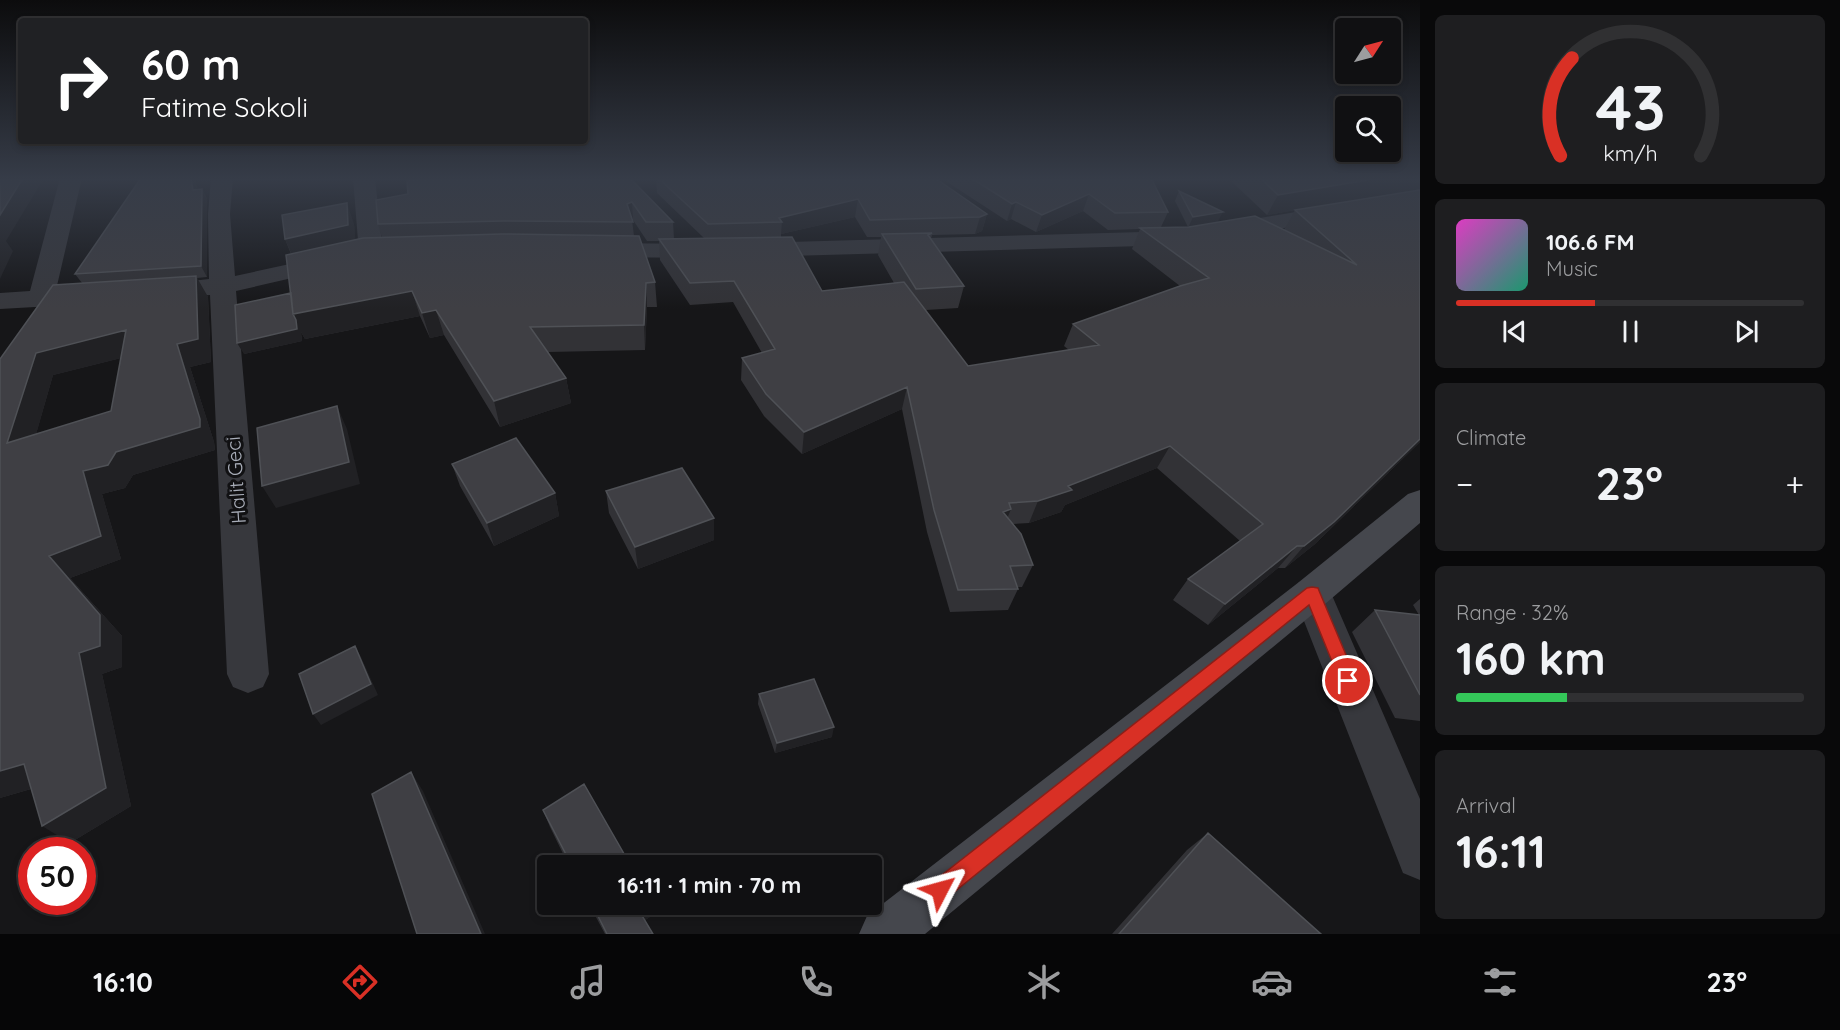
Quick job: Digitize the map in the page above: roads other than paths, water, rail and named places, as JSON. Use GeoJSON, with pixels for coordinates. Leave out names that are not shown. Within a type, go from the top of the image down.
{"type":"FeatureCollection","features":[{"type":"Feature","properties":{"kind":"main road"},"geometry":{"type":"LineString","coordinates":[[885,934],[1312,593],[1420,503]]}},
{"type":"Feature","properties":{"kind":"street"},"geometry":{"type":"LineString","coordinates":[[40,299],[60,222]]}},
{"type":"Feature","properties":{"kind":"street","name":"Halit Geci"},"geometry":{"type":"LineString","coordinates":[[220,222],[248,674]]}},
{"type":"Feature","properties":{"kind":"street"},"geometry":{"type":"LineString","coordinates":[[0,301],[224,286],[382,253],[374,222]]}},
{"type":"Feature","properties":{"kind":"street"},"geometry":{"type":"LineString","coordinates":[[575,249],[701,251],[1020,243],[1228,222]]}},
{"type":"Feature","properties":{"kind":"street"},"geometry":{"type":"LineString","coordinates":[[990,223],[1020,243]]}},
{"type":"Feature","properties":{"kind":"street"},"geometry":{"type":"LineString","coordinates":[[676,227],[701,251]]}},
{"type":"Feature","properties":{"kind":"street"},"geometry":{"type":"LineString","coordinates":[[1312,593],[1420,856]]}}]}
